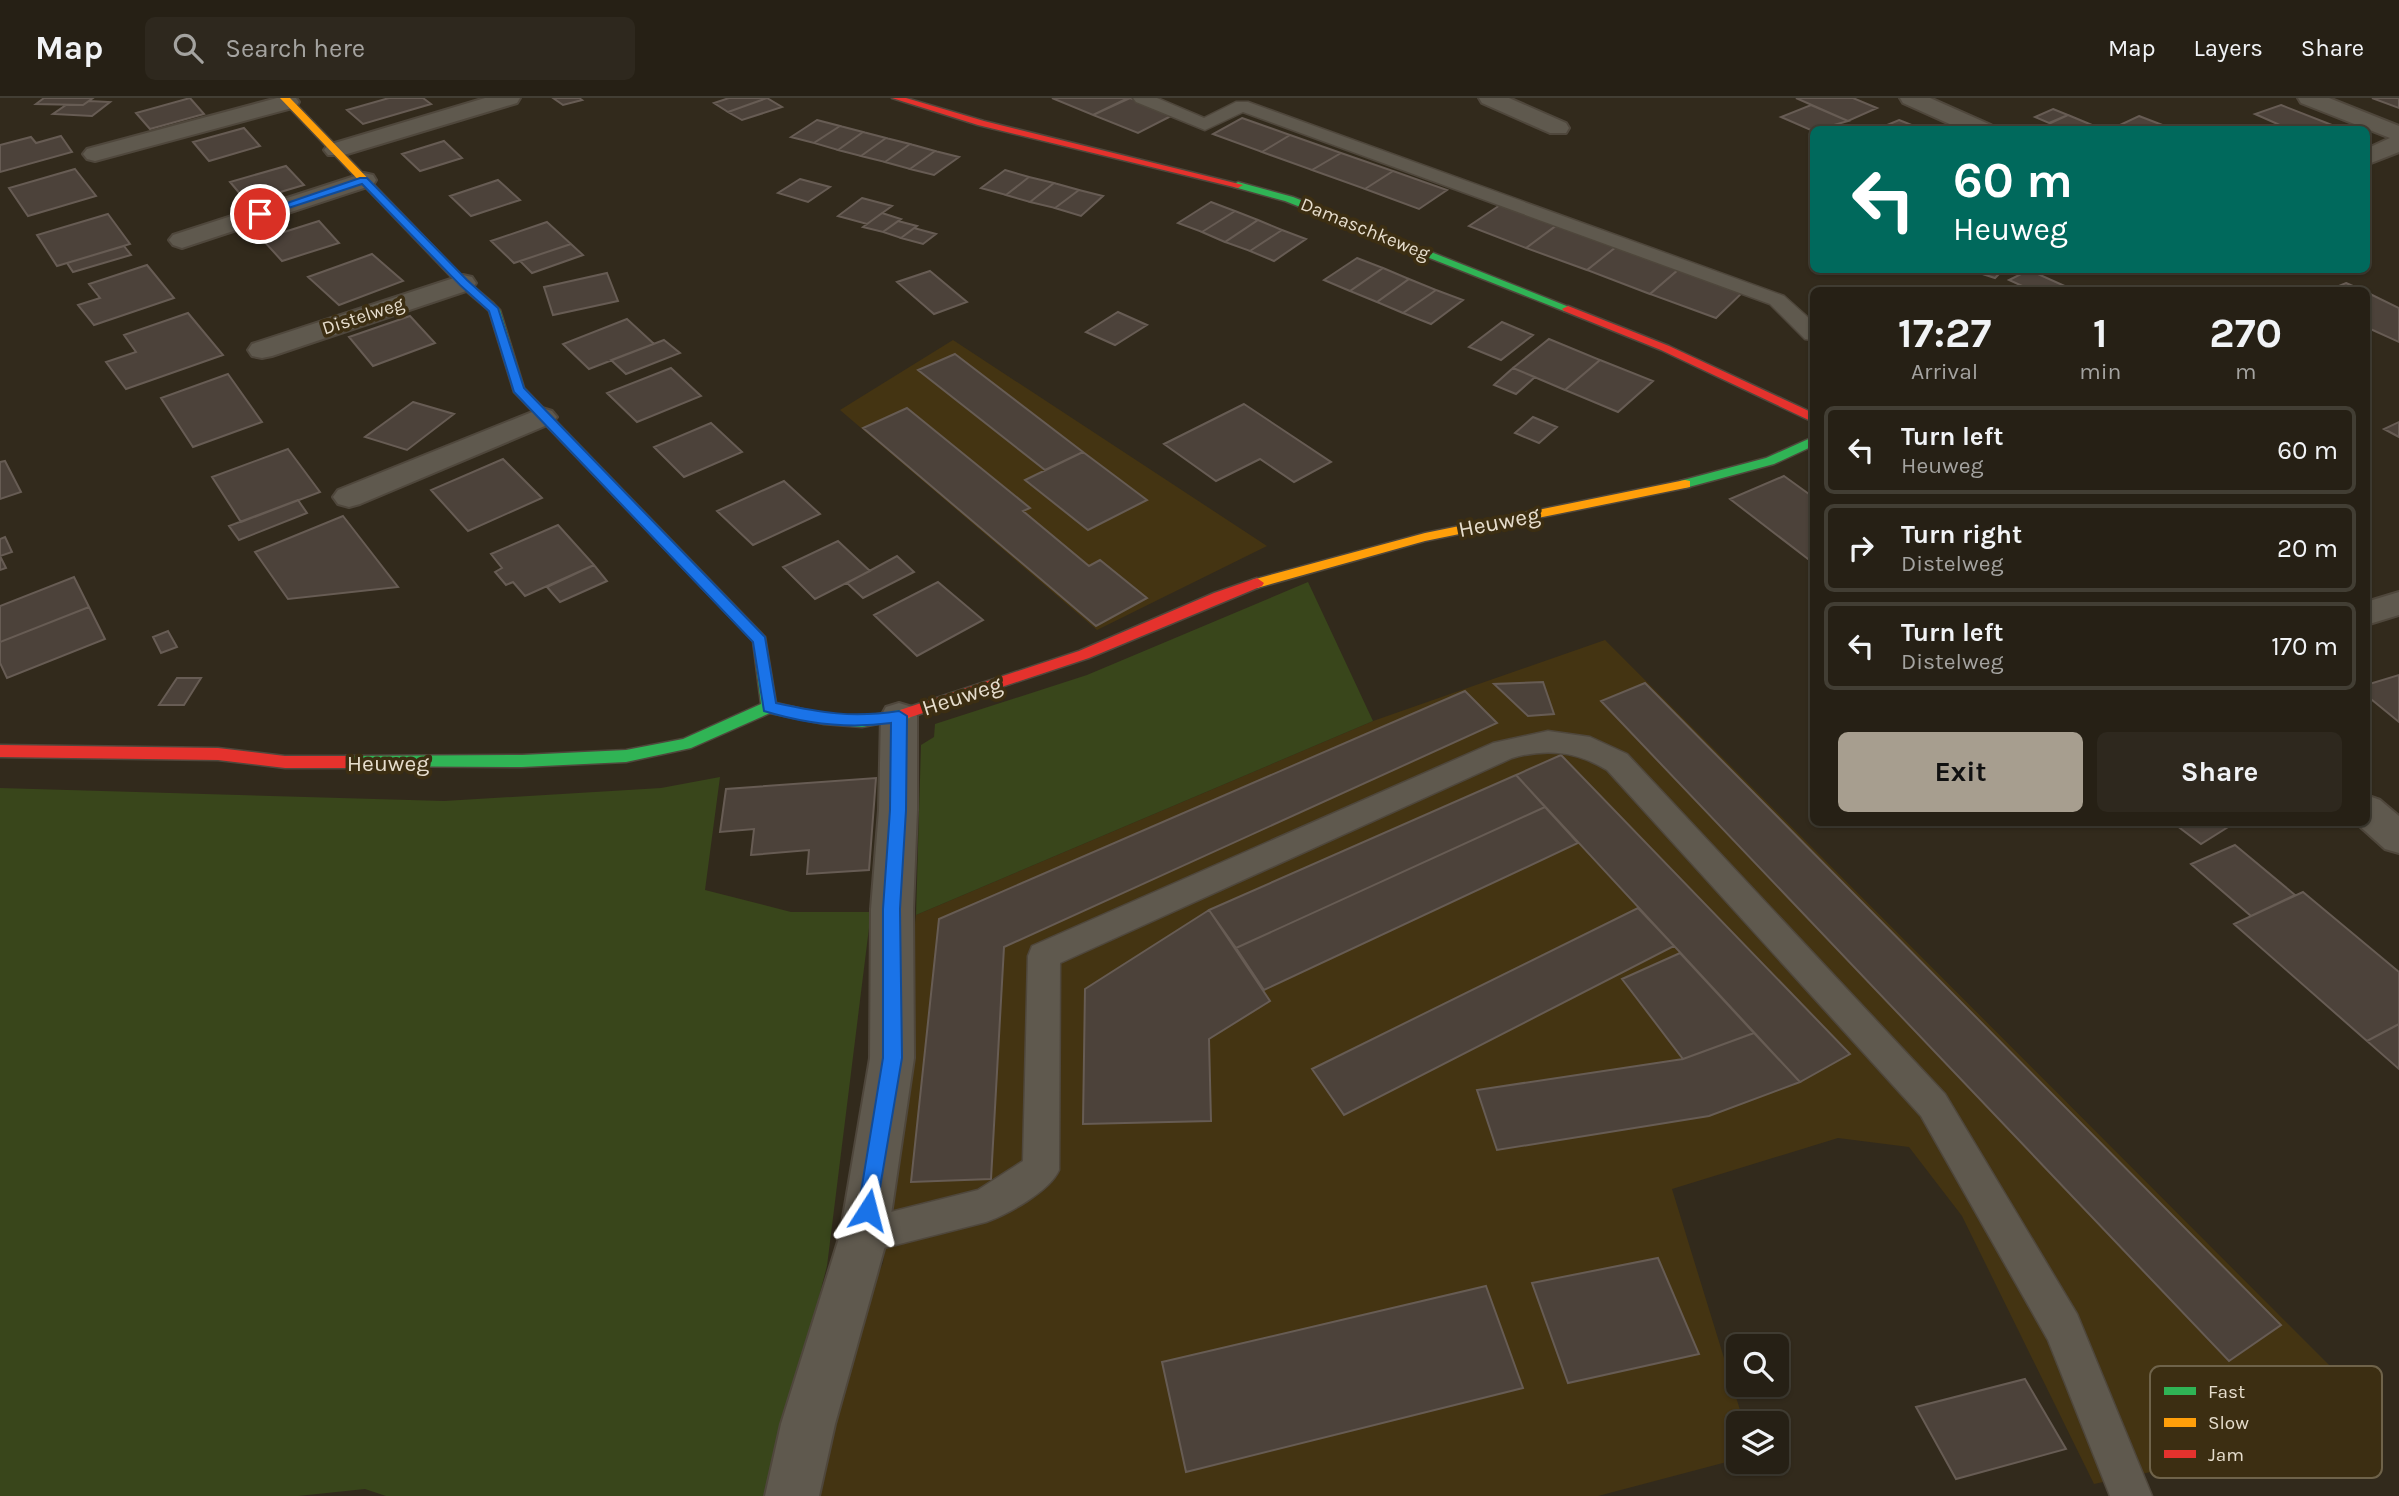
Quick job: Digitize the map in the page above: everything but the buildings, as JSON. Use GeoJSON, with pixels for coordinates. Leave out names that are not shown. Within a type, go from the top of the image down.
{"type":"FeatureCollection","features":[{"type":"Feature","properties":{"kind":"street"},"geometry":{"type":"LineString","coordinates":[[336,150],[509,98]]}},
{"type":"Feature","properties":{"kind":"street","name":"Damaschkeweg"},"geometry":{"type":"LineString","coordinates":[[897,98],[963,120],[1159,164],[1289,199],[1665,348],[1810,417]]}},
{"type":"Feature","properties":{"kind":"street"},"geometry":{"type":"LineString","coordinates":[[1490,98],[1558,128]]}},
{"type":"Feature","properties":{"kind":"street"},"geometry":{"type":"LineString","coordinates":[[1911,98],[1974,126]]}},
{"type":"Feature","properties":{"kind":"street"},"geometry":{"type":"LineString","coordinates":[[2309,98],[2399,134]]}},
{"type":"Feature","properties":{"kind":"street"},"geometry":{"type":"LineString","coordinates":[[95,154],[286,100],[464,283],[494,310],[518,389],[542,417],[760,640],[769,707]]}},
{"type":"Feature","properties":{"kind":"street"},"geometry":{"type":"LineString","coordinates":[[2370,156],[2399,143]]}},
{"type":"Feature","properties":{"kind":"street"},"geometry":{"type":"LineString","coordinates":[[182,240],[364,180]]}},
{"type":"Feature","properties":{"kind":"street","name":"Distelweg"},"geometry":{"type":"LineString","coordinates":[[262,350],[464,283]]}},
{"type":"Feature","properties":{"kind":"street"},"geometry":{"type":"LineString","coordinates":[[349,497],[542,417]]}},
{"type":"Feature","properties":{"kind":"street","name":"Heuweg"},"geometry":{"type":"LineString","coordinates":[[0,751],[218,754],[285,762],[522,761],[626,756],[686,744],[769,707],[824,719],[862,722],[899,716],[998,685],[1107,646],[1221,594],[1303,568],[1372,548],[1529,515],[1602,504],[1675,487],[1770,461],[1810,443]]}},
{"type":"Feature","properties":{"kind":"street"},"geometry":{"type":"LineString","coordinates":[[2370,613],[2399,603]]}},
{"type":"Feature","properties":{"kind":"street"},"geometry":{"type":"LineString","coordinates":[[792,1496],[808,1424],[864,1236],[892,1058],[892,909],[898,810],[899,716]]}},
{"type":"Feature","properties":{"kind":"street"},"geometry":{"type":"LineString","coordinates":[[2370,813],[2399,838]]}},
{"type":"Feature","properties":{"kind":"lane"},"geometry":{"type":"LineString","coordinates":[[1142,98],[1206,125],[1242,106],[1777,300],[1810,331]]}},
{"type":"Feature","properties":{"kind":"lane"},"geometry":{"type":"LineString","coordinates":[[864,1236],[986,1205],[1041,1170],[1044,956],[1503,750],[1527,742],[1578,742],[1601,751],[1617,762],[1933,1105],[2063,1328],[2131,1496]]}},
{"type":"Feature","properties":{"kind":"shaded area"},"geometry":{"type":"Polygon","coordinates":[[[953,340],[1267,546],[1097,630],[840,410],[953,340]]]}},
{"type":"Feature","properties":{"kind":"shaded area"},"geometry":{"type":"Polygon","coordinates":[[[1605,640],[2330,1366],[2150,1366],[2150,1472],[2094,1484],[1962,1216],[1909,1147],[1838,1138],[1672,1189],[1726,1364],[1726,1397],[1736,1397],[1740,1411],[1726,1411],[1726,1462],[1598,1496],[817,1496],[855,1325],[883,1263],[896,1174],[906,998],[916,915],[1373,721],[1605,640]]]}},
{"type":"Feature","properties":{"kind":"green space"},"geometry":{"type":"Polygon","coordinates":[[[1308,582],[1373,721],[916,915],[921,745],[934,737],[935,724],[1087,675],[1308,582]]]}},
{"type":"Feature","properties":{"kind":"green space"},"geometry":{"type":"Polygon","coordinates":[[[720,777],[705,890],[791,912],[871,912],[827,1266],[767,1496],[386,1496],[365,1489],[298,1496],[0,1496],[0,788],[444,801],[661,788],[720,777]]]}},
{"type":"Feature","properties":{"kind":"traffic: fast"},"geometry":{"type":"LineString","coordinates":[[1238,185],[1289,199],[1568,309]]}},
{"type":"Feature","properties":{"kind":"traffic: fast"},"geometry":{"type":"LineString","coordinates":[[489,305],[494,310],[518,389],[760,640],[769,707]]}},
{"type":"Feature","properties":{"kind":"traffic: fast"},"geometry":{"type":"LineString","coordinates":[[1685,484],[1770,461],[1810,442]]}},
{"type":"Feature","properties":{"kind":"traffic: fast"},"geometry":{"type":"LineString","coordinates":[[346,762],[522,761],[626,756],[686,744],[769,707],[824,719],[862,722],[905,714]]}},
{"type":"Feature","properties":{"kind":"traffic: slow"},"geometry":{"type":"LineString","coordinates":[[285,98],[463,283],[489,305]]}},
{"type":"Feature","properties":{"kind":"traffic: slow"},"geometry":{"type":"LineString","coordinates":[[1257,583],[1358,553],[1425,537],[1685,484]]}},
{"type":"Feature","properties":{"kind":"traffic: jam"},"geometry":{"type":"LineString","coordinates":[[897,98],[1024,134],[1238,185]]}},
{"type":"Feature","properties":{"kind":"traffic: jam"},"geometry":{"type":"LineString","coordinates":[[1568,309],[1665,348],[1810,417]]}},
{"type":"Feature","properties":{"kind":"traffic: jam"},"geometry":{"type":"LineString","coordinates":[[905,714],[1084,655],[1257,583]]}},
{"type":"Feature","properties":{"kind":"traffic: jam"},"geometry":{"type":"LineString","coordinates":[[0,751],[218,754],[285,762],[346,762]]}},
{"type":"Feature","properties":{"kind":"route"},"geometry":{"type":"LineString","coordinates":[[260,214],[364,180],[464,283],[494,310],[518,389],[542,417],[760,640],[769,707],[824,719],[862,722],[899,716],[898,810],[892,909],[892,1058],[868,1210]]}}]}
